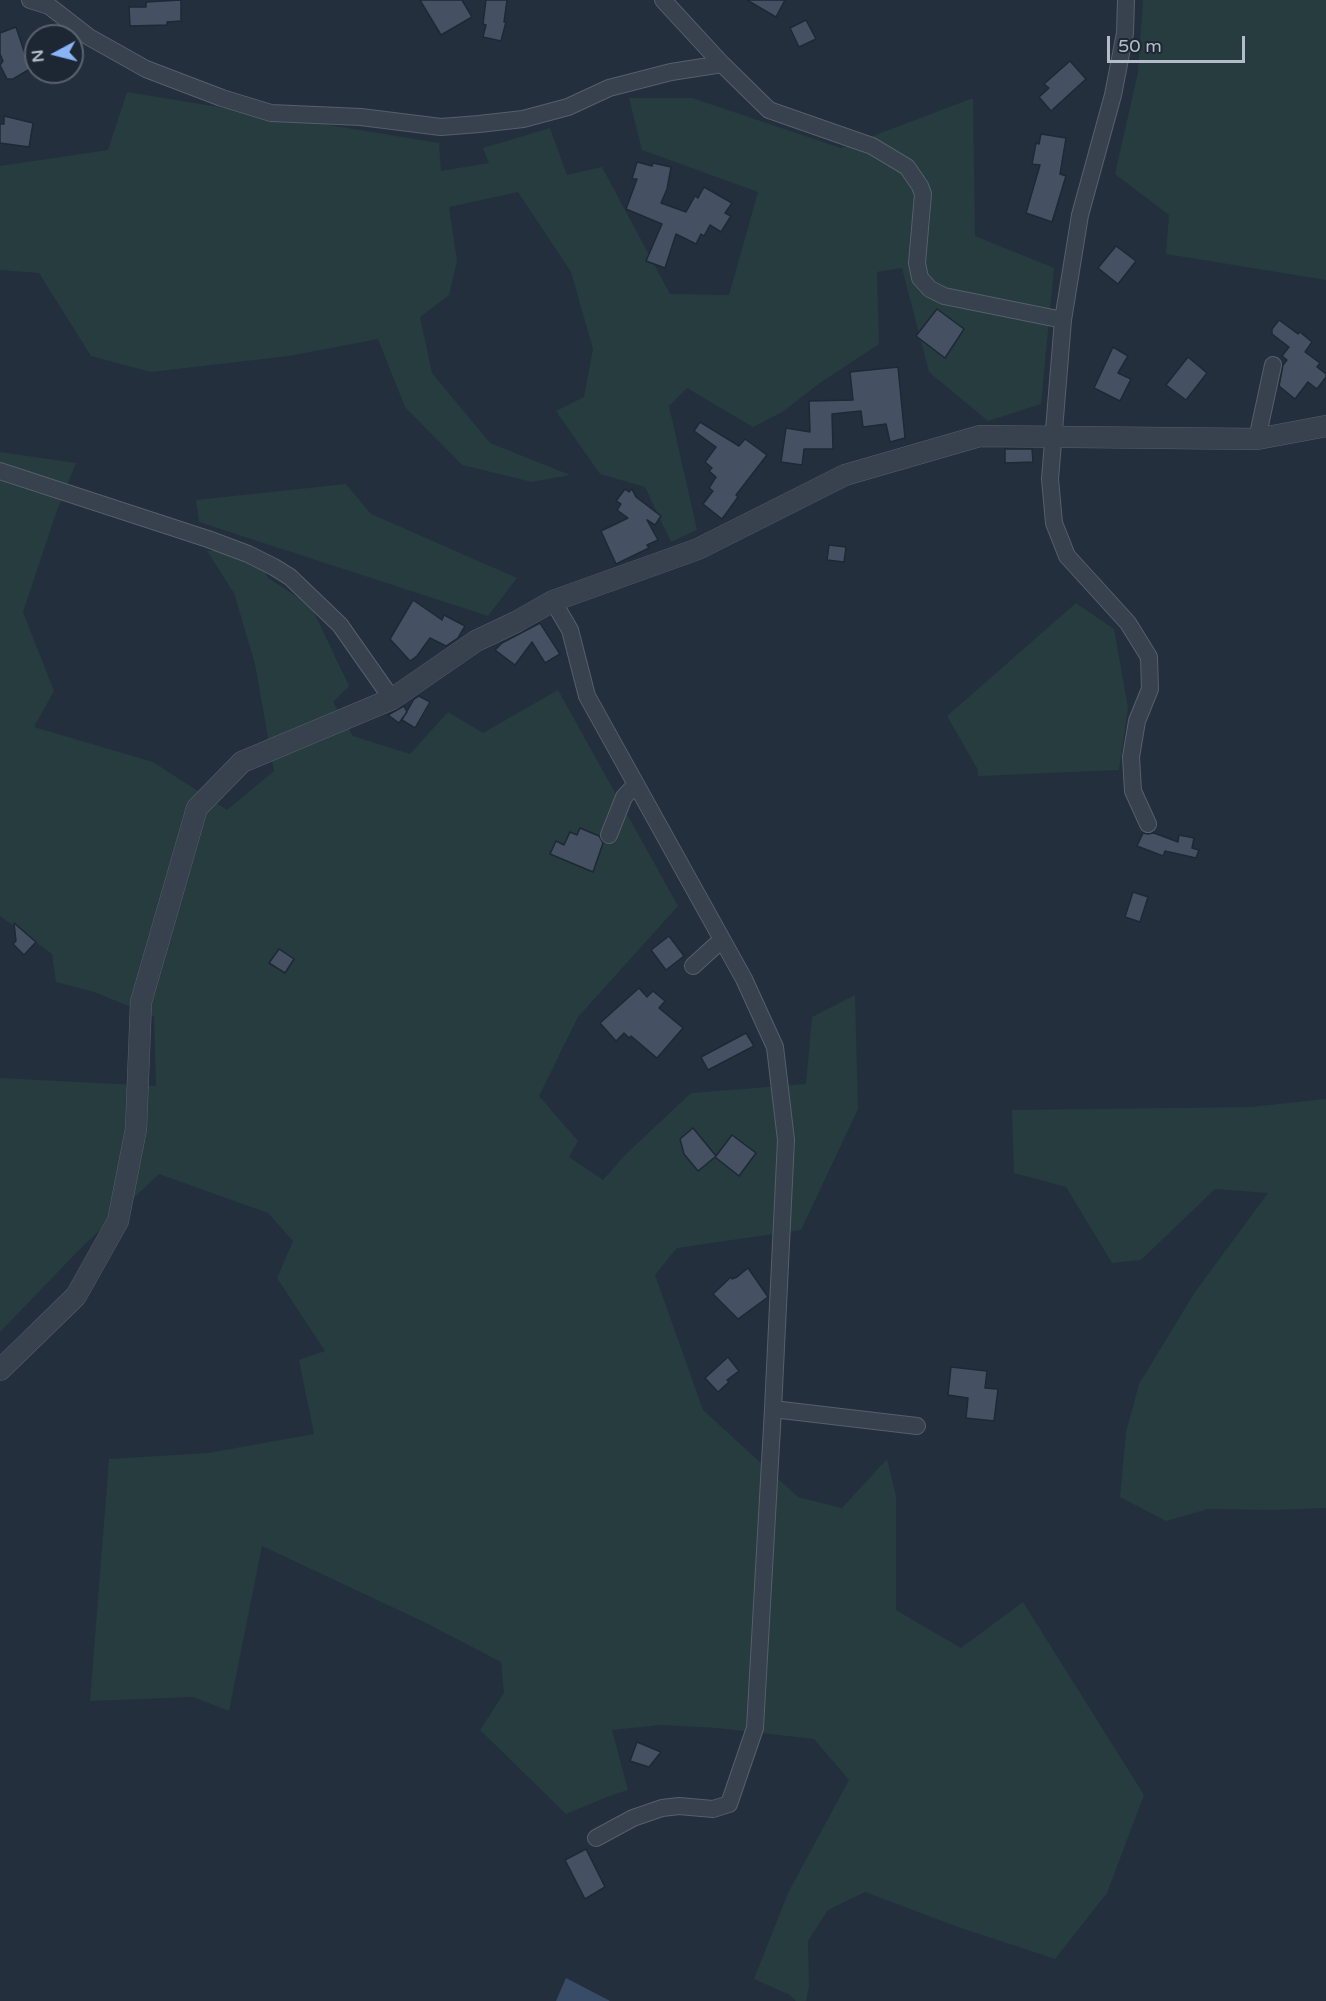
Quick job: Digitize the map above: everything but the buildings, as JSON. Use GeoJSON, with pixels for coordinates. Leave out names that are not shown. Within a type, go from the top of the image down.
{"type":"FeatureCollection","features":[{"type":"Feature","properties":{"kind":"street"},"geometry":{"type":"LineString","coordinates":[[30,0],[49,6],[89,37],[146,69],[222,98],[271,113],[361,117],[441,127],[479,124],[523,119],[568,107],[609,88],[671,72],[722,64]]}},
{"type":"Feature","properties":{"kind":"street"},"geometry":{"type":"LineString","coordinates":[[663,0],[722,64],[770,111],[872,146],[907,168],[920,186],[923,195],[917,263],[920,278],[930,289],[944,296],[1063,320]]}},
{"type":"Feature","properties":{"kind":"street"},"geometry":{"type":"LineString","coordinates":[[1126,0],[1125,33],[1113,94],[1080,215],[1063,320],[1050,479],[1054,523],[1067,556],[1128,623],[1149,657],[1150,689],[1137,720],[1131,757],[1133,791],[1148,824]]}},
{"type":"Feature","properties":{"kind":"street"},"geometry":{"type":"LineString","coordinates":[[1257,439],[1273,365]]}},
{"type":"Feature","properties":{"kind":"street"},"geometry":{"type":"LineString","coordinates":[[0,1370],[76,1296],[118,1221],[135,1129],[141,1002],[196,808],[242,762],[392,699],[476,641],[553,601],[698,549],[845,475],[981,436],[1257,439],[1326,426]]}},
{"type":"Feature","properties":{"kind":"street"},"geometry":{"type":"LineString","coordinates":[[0,471],[208,539],[248,554],[274,567],[290,577],[340,625],[392,699]]}},
{"type":"Feature","properties":{"kind":"street"},"geometry":{"type":"LineString","coordinates":[[553,601],[570,630],[587,696],[744,979],[775,1047],[786,1140],[755,1728],[729,1804],[713,1809],[679,1806],[662,1808],[633,1818],[596,1838]]}},
{"type":"Feature","properties":{"kind":"street"},"geometry":{"type":"LineString","coordinates":[[609,835],[624,797],[636,784]]}},
{"type":"Feature","properties":{"kind":"street"},"geometry":{"type":"LineString","coordinates":[[693,966],[723,941]]}},
{"type":"Feature","properties":{"kind":"street"},"geometry":{"type":"LineString","coordinates":[[773,1409],[917,1426]]}},
{"type":"Feature","properties":{"kind":"green space"},"geometry":{"type":"Polygon","coordinates":[[[1143,0],[1326,0],[1326,280],[1166,254],[1169,215],[1115,174],[1138,72],[1143,0]]]}},
{"type":"Feature","properties":{"kind":"green space"},"geometry":{"type":"Polygon","coordinates":[[[127,92],[439,143],[441,171],[489,163],[483,148],[550,128],[567,175],[602,167],[670,294],[729,295],[758,192],[642,150],[629,98],[692,98],[841,148],[973,98],[975,236],[1054,268],[1041,404],[988,421],[929,372],[902,268],[877,272],[879,344],[817,385],[784,411],[753,427],[687,388],[669,406],[697,530],[671,542],[645,487],[600,474],[556,411],[584,397],[593,349],[571,272],[518,192],[449,207],[457,261],[449,295],[420,317],[432,373],[490,443],[570,475],[532,482],[462,465],[405,407],[378,339],[289,356],[151,372],[91,356],[39,273],[0,270],[0,166],[108,150],[127,92]]]}},
{"type":"Feature","properties":{"kind":"green space"},"geometry":{"type":"Polygon","coordinates":[[[0,452],[76,463],[56,513],[23,612],[54,691],[34,727],[153,762],[227,810],[274,771],[255,664],[234,593],[207,551],[256,551],[268,578],[311,606],[349,686],[333,702],[353,736],[410,754],[448,712],[483,733],[558,690],[678,906],[578,1017],[539,1096],[578,1141],[569,1157],[603,1180],[625,1155],[691,1093],[806,1084],[812,1017],[855,995],[858,1109],[801,1230],[677,1248],[655,1275],[703,1410],[798,1497],[842,1508],[887,1459],[896,1496],[896,1610],[961,1648],[1023,1602],[1144,1795],[1107,1893],[1055,1959],[955,1926],[865,1892],[828,1910],[808,1941],[809,1987],[806,2001],[796,2001],[790,1995],[754,1979],[788,1893],[849,1780],[814,1739],[717,1728],[661,1725],[612,1730],[628,1790],[566,1814],[480,1730],[504,1693],[501,1662],[424,1622],[262,1546],[229,1711],[193,1697],[90,1701],[109,1459],[208,1453],[314,1434],[299,1360],[325,1351],[277,1278],[293,1241],[268,1213],[159,1174],[81,1248],[0,1332],[0,1078],[156,1086],[154,1016],[94,992],[56,982],[52,954],[0,916],[0,452]]]}},
{"type":"Feature","properties":{"kind":"green space"},"geometry":{"type":"Polygon","coordinates":[[[346,484],[371,514],[517,578],[488,616],[199,522],[196,500],[346,484]]]}},
{"type":"Feature","properties":{"kind":"green space"},"geometry":{"type":"Polygon","coordinates":[[[1076,603],[1114,629],[1128,708],[1119,770],[978,776],[977,768],[947,716],[1076,603]]]}},
{"type":"Feature","properties":{"kind":"green space"},"geometry":{"type":"Polygon","coordinates":[[[1326,1099],[1326,1508],[1208,1509],[1166,1521],[1120,1497],[1126,1432],[1139,1384],[1195,1292],[1268,1193],[1215,1189],[1141,1260],[1112,1263],[1066,1187],[1014,1173],[1012,1110],[1250,1107],[1326,1099]]]}},
{"type":"Feature","properties":{"kind":"water"},"geometry":{"type":"Polygon","coordinates":[[[566,1978],[610,2001],[556,2001],[566,1978]]]}}]}
